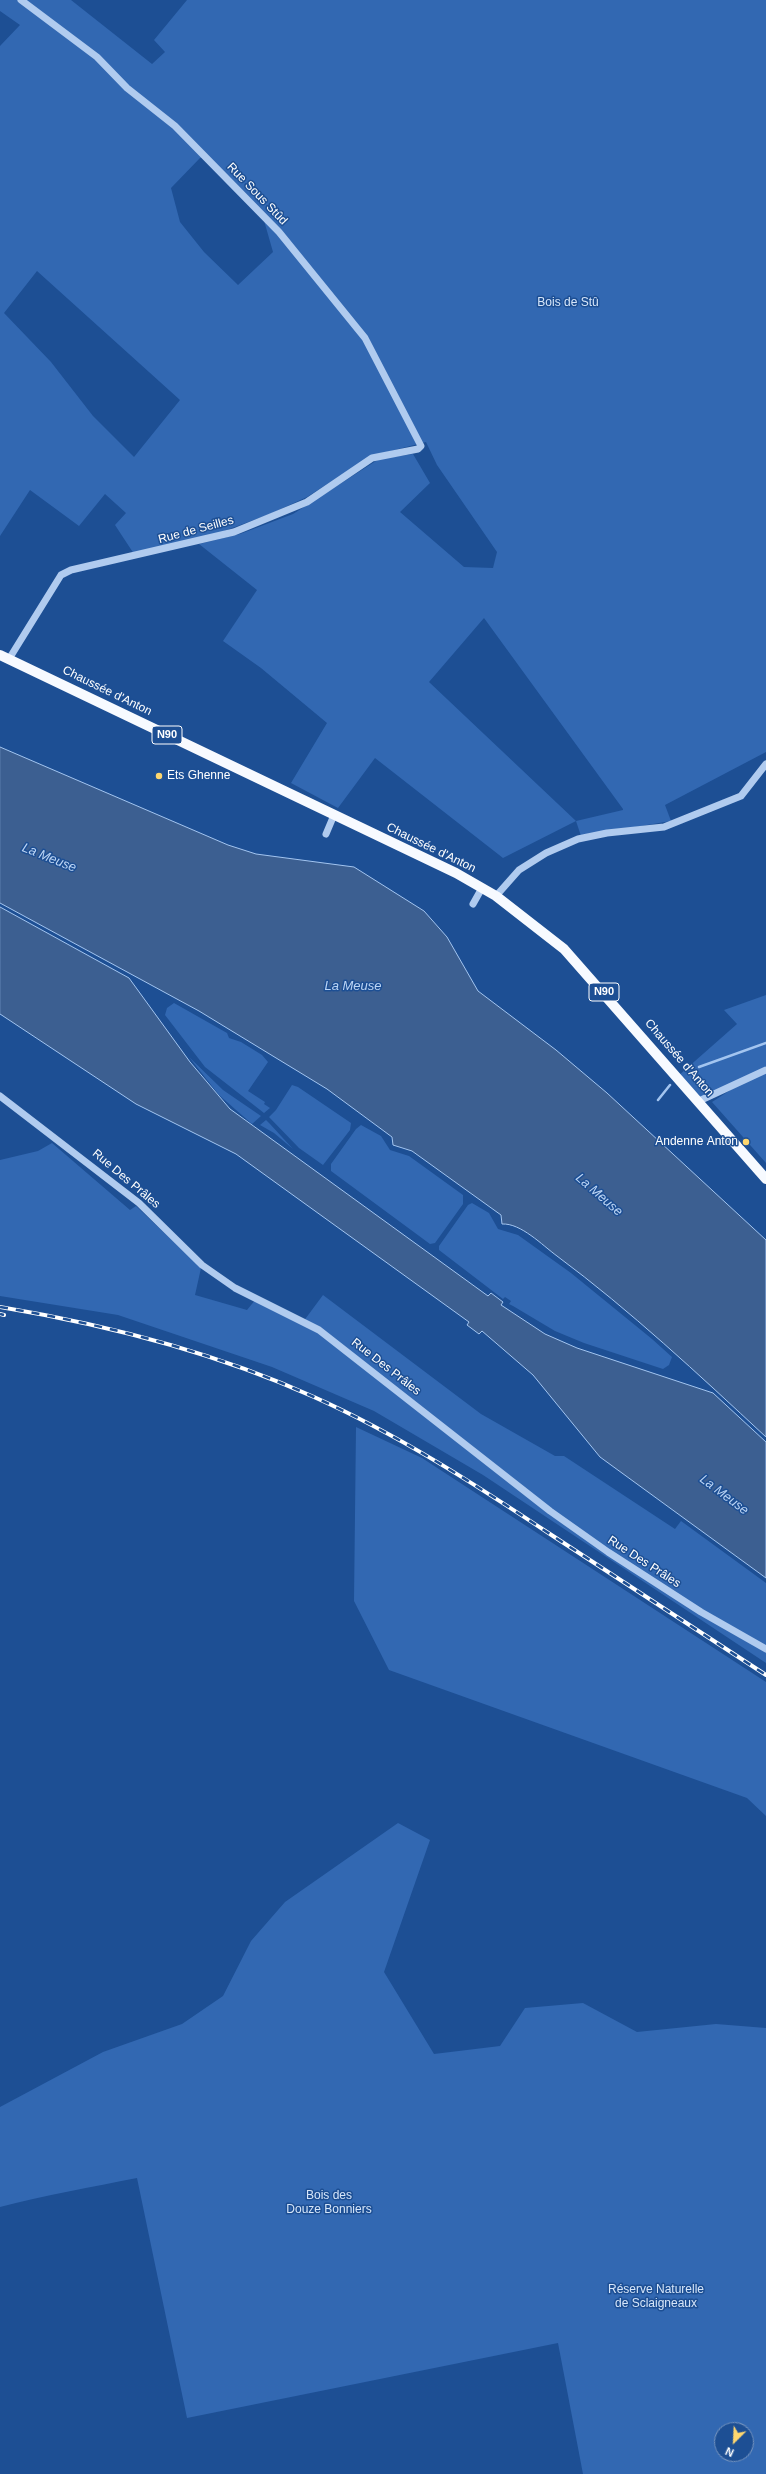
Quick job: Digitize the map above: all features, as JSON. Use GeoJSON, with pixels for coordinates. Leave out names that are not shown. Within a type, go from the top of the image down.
{"type":"FeatureCollection","features":[{"type":"Feature","properties":{"kind":"main road","name":"Chaussée d'Anton"},"geometry":{"type":"LineString","coordinates":[[5,657],[334,815],[496,896],[564,949],[766,1179]]}},
{"type":"Feature","properties":{"kind":"street","name":"Rue Sous Stûd"},"geometry":{"type":"LineString","coordinates":[[21,0],[97,57],[126,88],[175,126],[279,232],[365,338],[418,437],[421,446],[418,449]]}},
{"type":"Feature","properties":{"kind":"street","name":"Rue de Seilles"},"geometry":{"type":"LineString","coordinates":[[5,657],[61,575],[71,570],[234,532],[307,502],[372,458],[418,449]]}},
{"type":"Feature","properties":{"kind":"street"},"geometry":{"type":"LineString","coordinates":[[496,896],[519,870],[546,853],[578,839],[607,833],[664,826],[741,796],[766,764]]}},
{"type":"Feature","properties":{"kind":"street"},"geometry":{"type":"LineString","coordinates":[[326,834],[334,815]]}},
{"type":"Feature","properties":{"kind":"street"},"geometry":{"type":"LineString","coordinates":[[473,904],[482,888]]}},
{"type":"Feature","properties":{"kind":"street"},"geometry":{"type":"LineString","coordinates":[[699,1101],[766,1070]]}},
{"type":"Feature","properties":{"kind":"street","name":"Rue Des Prâles"},"geometry":{"type":"LineString","coordinates":[[0,1096],[139,1203],[202,1264],[235,1288],[319,1330],[589,1538],[701,1612],[766,1649]]}},
{"type":"Feature","properties":{"kind":"green space","name":"Bois de Stû"},"geometry":{"type":"Polygon","coordinates":[[[0,0],[71,0],[152,64],[165,52],[154,40],[187,0],[766,0],[766,752],[665,805],[671,821],[581,836],[576,821],[503,858],[375,758],[338,808],[291,783],[327,723],[261,668],[223,641],[257,590],[199,544],[240,534],[293,514],[379,459],[413,454],[430,483],[400,512],[464,567],[493,568],[497,552],[437,465],[426,442],[371,456],[307,497],[270,514],[205,538],[134,554],[115,525],[126,513],[105,494],[79,526],[30,490],[0,536],[0,46],[20,25],[0,11],[0,0]],[[206,157],[200,158],[171,188],[180,222],[204,252],[238,285],[273,252],[261,210],[206,157]],[[37,271],[4,313],[51,362],[93,416],[134,457],[180,400],[37,271]],[[484,618],[429,682],[576,821],[623,810],[484,618]]]}},
{"type":"Feature","properties":{"kind":"green space"},"geometry":{"type":"Polygon","coordinates":[[[766,995],[766,1070],[699,1101],[678,1076],[737,1024],[724,1010],[766,995]]]}},
{"type":"Feature","properties":{"kind":"green space"},"geometry":{"type":"Polygon","coordinates":[[[174,1003],[227,1033],[229,1038],[241,1042],[262,1055],[268,1062],[248,1091],[265,1102],[264,1104],[270,1108],[264,1113],[205,1067],[165,1015],[167,1008],[174,1003]]]}},
{"type":"Feature","properties":{"kind":"green space"},"geometry":{"type":"Polygon","coordinates":[[[189,1057],[223,1090],[261,1116],[252,1124],[219,1095],[189,1057]]]}},
{"type":"Feature","properties":{"kind":"green space"},"geometry":{"type":"Polygon","coordinates":[[[766,1072],[766,1163],[712,1102],[735,1087],[766,1072]]]}},
{"type":"Feature","properties":{"kind":"green space"},"geometry":{"type":"Polygon","coordinates":[[[292,1085],[298,1087],[351,1123],[350,1130],[323,1165],[299,1148],[269,1117],[276,1110],[292,1085]]]}},
{"type":"Feature","properties":{"kind":"green space"},"geometry":{"type":"Polygon","coordinates":[[[266,1120],[293,1149],[274,1133],[260,1125],[266,1120]]]}},
{"type":"Feature","properties":{"kind":"green space"},"geometry":{"type":"Polygon","coordinates":[[[361,1125],[381,1136],[390,1150],[409,1156],[463,1195],[463,1204],[435,1243],[430,1244],[331,1171],[331,1164],[356,1129],[361,1125]]]}},
{"type":"Feature","properties":{"kind":"green space"},"geometry":{"type":"Polygon","coordinates":[[[52,1143],[130,1210],[136,1206],[201,1268],[195,1295],[247,1310],[256,1299],[303,1322],[323,1295],[481,1414],[555,1456],[564,1456],[675,1529],[681,1521],[766,1583],[766,1663],[483,1475],[374,1411],[272,1367],[118,1315],[0,1296],[0,1160],[38,1151],[52,1143]]]}},
{"type":"Feature","properties":{"kind":"green space"},"geometry":{"type":"Polygon","coordinates":[[[472,1203],[489,1213],[498,1229],[518,1235],[571,1273],[652,1339],[672,1357],[669,1365],[663,1369],[584,1343],[555,1331],[509,1304],[511,1301],[505,1297],[503,1299],[439,1250],[439,1246],[468,1205],[472,1203]]]}},
{"type":"Feature","properties":{"kind":"green space"},"geometry":{"type":"Polygon","coordinates":[[[356,1427],[422,1458],[766,1682],[766,1816],[747,1798],[389,1670],[354,1601],[356,1427]]]}},
{"type":"Feature","properties":{"kind":"green space","name":"Bois des Douze Bonniers"},"geometry":{"type":"Polygon","coordinates":[[[398,1823],[430,1840],[384,1972],[434,2054],[500,2046],[525,2008],[583,2003],[637,2032],[716,2024],[766,2028],[766,2474],[583,2474],[558,2343],[187,2418],[137,2178],[0,2207],[0,2107],[103,2052],[182,2024],[223,1996],[251,1941],[285,1902],[398,1823]]]}},
{"type":"Feature","properties":{"kind":"water","name":"La Meuse"},"geometry":{"type":"Polygon","coordinates":[[[0,747],[228,845],[256,854],[354,867],[424,911],[447,937],[478,991],[556,1050],[607,1093],[766,1240],[766,1437],[664,1344],[584,1277],[524,1231],[516,1227],[502,1224],[501,1215],[412,1151],[393,1145],[392,1137],[327,1089],[199,1011],[0,903],[0,747]]]}},
{"type":"Feature","properties":{"kind":"water"},"geometry":{"type":"Polygon","coordinates":[[[0,907],[129,978],[190,1062],[230,1109],[488,1296],[491,1293],[503,1302],[501,1305],[545,1334],[577,1348],[713,1393],[766,1442],[766,1578],[600,1457],[533,1375],[482,1331],[479,1334],[467,1325],[469,1322],[236,1154],[136,1104],[0,1014],[0,907]]]}},
{"type":"Feature","properties":{"kind":"waterway"},"geometry":{"type":"LineString","coordinates":[[699,1067],[766,1043]]}},
{"type":"Feature","properties":{"kind":"waterway"},"geometry":{"type":"LineString","coordinates":[[658,1100],[670,1085]]}},
{"type":"Feature","properties":{"kind":"railway"},"geometry":{"type":"LineString","coordinates":[[0,1307],[81,1322],[199,1353],[276,1381],[346,1412],[407,1444],[466,1480],[766,1675]]}},
{"type":"Feature","properties":{"kind":"railway"},"geometry":{"type":"LineString","coordinates":[[0,1314],[4,1315]]}},
{"type":"Feature","properties":{"kind":"place","name":"Ets Ghenne"},"geometry":{"type":"Point","coordinates":[159,776]}},
{"type":"Feature","properties":{"kind":"place","name":"Andenne Anton"},"geometry":{"type":"Point","coordinates":[746,1142]}},
{"type":"Feature","properties":{"kind":"park label","name":"Réserve Naturelle de Sclaigneaux"},"geometry":{"type":"Point","coordinates":[656,2297]}}]}
